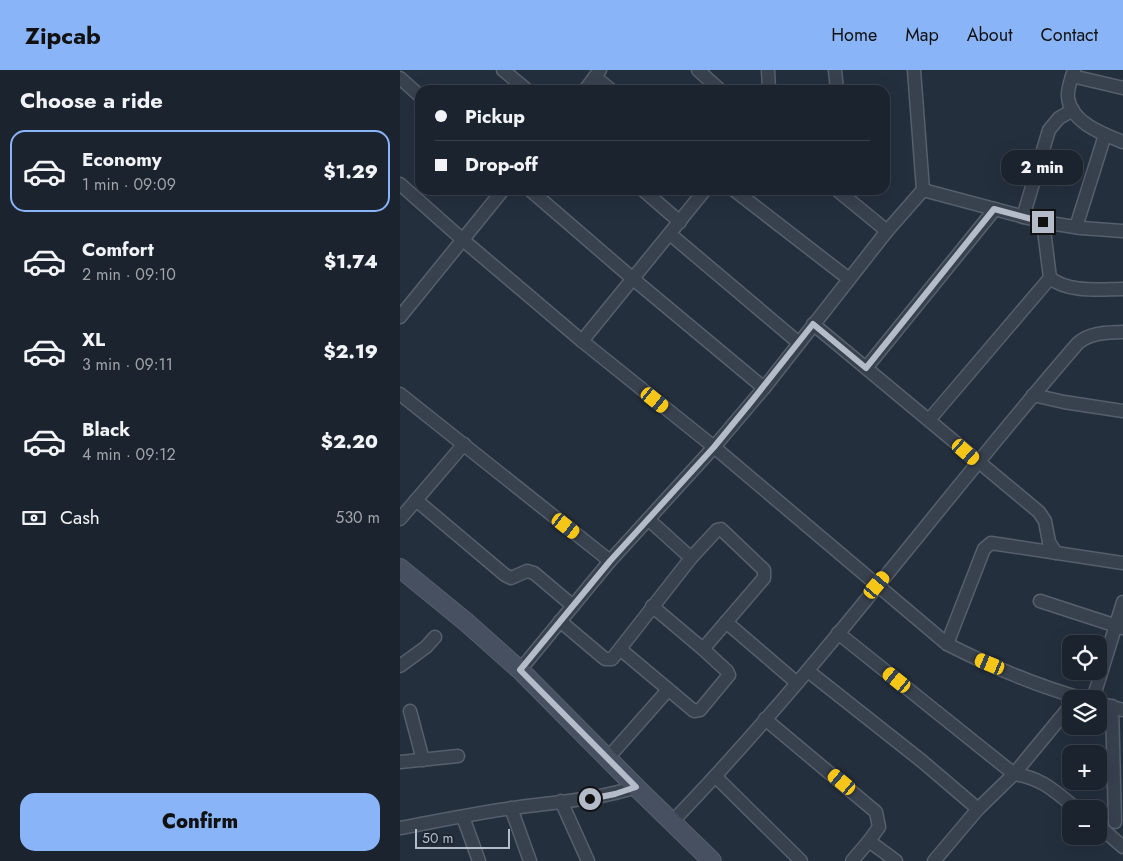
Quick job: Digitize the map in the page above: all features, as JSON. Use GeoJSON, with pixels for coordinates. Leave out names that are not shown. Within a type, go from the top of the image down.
{"type":"FeatureCollection","features":[{"type":"Feature","properties":{"kind":"main road"},"geometry":{"type":"LineString","coordinates":[[400,568],[466,622],[520,670],[671,823],[712,861]]}},
{"type":"Feature","properties":{"kind":"street"},"geometry":{"type":"LineString","coordinates":[[503,70],[521,85]]}},
{"type":"Feature","properties":{"kind":"street"},"geometry":{"type":"LineString","coordinates":[[698,70],[708,75],[716,85]]}},
{"type":"Feature","properties":{"kind":"street"},"geometry":{"type":"LineString","coordinates":[[768,70],[769,85]]}},
{"type":"Feature","properties":{"kind":"street"},"geometry":{"type":"LineString","coordinates":[[835,70],[836,85]]}},
{"type":"Feature","properties":{"kind":"street"},"geometry":{"type":"LineString","coordinates":[[520,670],[610,561],[714,447],[764,388],[887,231],[923,190],[914,70]]}},
{"type":"Feature","properties":{"kind":"street"},"geometry":{"type":"LineString","coordinates":[[1123,88],[1073,73],[1068,97],[1072,110],[1080,119],[1097,131],[1123,142]]}},
{"type":"Feature","properties":{"kind":"street"},"geometry":{"type":"LineString","coordinates":[[589,85],[598,74],[607,85]]}},
{"type":"Feature","properties":{"kind":"street"},"geometry":{"type":"LineString","coordinates":[[400,78],[415,92]]}},
{"type":"Feature","properties":{"kind":"street"},"geometry":{"type":"LineString","coordinates":[[1023,217],[1049,130],[1059,118],[1072,110]]}},
{"type":"Feature","properties":{"kind":"street"},"geometry":{"type":"LineString","coordinates":[[1076,228],[1105,135]]}},
{"type":"Feature","properties":{"kind":"street"},"geometry":{"type":"LineString","coordinates":[[400,184],[582,341],[714,447],[947,644],[1062,694]]}},
{"type":"Feature","properties":{"kind":"street"},"geometry":{"type":"LineString","coordinates":[[923,190],[1043,222],[1076,228],[1123,231]]}},
{"type":"Feature","properties":{"kind":"street"},"geometry":{"type":"LineString","coordinates":[[400,318],[499,195]]}},
{"type":"Feature","properties":{"kind":"street"},"geometry":{"type":"LineString","coordinates":[[536,195],[764,388]]}},
{"type":"Feature","properties":{"kind":"street"},"geometry":{"type":"LineString","coordinates":[[649,195],[680,222]]}},
{"type":"Feature","properties":{"kind":"street"},"geometry":{"type":"LineString","coordinates":[[582,341],[701,195]]}},
{"type":"Feature","properties":{"kind":"street"},"geometry":{"type":"LineString","coordinates":[[740,195],[849,279]]}},
{"type":"Feature","properties":{"kind":"street"},"geometry":{"type":"LineString","coordinates":[[843,195],[887,231]]}},
{"type":"Feature","properties":{"kind":"street"},"geometry":{"type":"LineString","coordinates":[[866,368],[994,209]]}},
{"type":"Feature","properties":{"kind":"street"},"geometry":{"type":"LineString","coordinates":[[1043,222],[1050,278],[1065,286],[1123,289]]}},
{"type":"Feature","properties":{"kind":"street"},"geometry":{"type":"LineString","coordinates":[[670,234],[799,343]]}},
{"type":"Feature","properties":{"kind":"street"},"geometry":{"type":"LineString","coordinates":[[928,420],[1050,278]]}},
{"type":"Feature","properties":{"kind":"street"},"geometry":{"type":"LineString","coordinates":[[813,324],[1039,512],[1045,521],[1049,542],[1056,553]]}},
{"type":"Feature","properties":{"kind":"street"},"geometry":{"type":"LineString","coordinates":[[671,823],[716,777],[808,670],[1078,342],[1093,334],[1123,332]]}},
{"type":"Feature","properties":{"kind":"street"},"geometry":{"type":"LineString","coordinates":[[400,394],[610,561]]}},
{"type":"Feature","properties":{"kind":"street"},"geometry":{"type":"LineString","coordinates":[[1033,395],[1123,411]]}},
{"type":"Feature","properties":{"kind":"street"},"geometry":{"type":"LineString","coordinates":[[400,519],[464,444]]}},
{"type":"Feature","properties":{"kind":"street"},"geometry":{"type":"LineString","coordinates":[[416,500],[505,574],[511,578],[527,571],[534,573],[573,606]]}},
{"type":"Feature","properties":{"kind":"street"},"geometry":{"type":"LineString","coordinates":[[648,519],[691,558]]}},
{"type":"Feature","properties":{"kind":"street"},"geometry":{"type":"LineString","coordinates":[[560,622],[606,659],[612,659],[691,558],[717,530],[722,530],[764,570],[764,578],[703,649]]}},
{"type":"Feature","properties":{"kind":"street"},"geometry":{"type":"LineString","coordinates":[[947,644],[984,549],[991,543],[1123,563]]}},
{"type":"Feature","properties":{"kind":"street"},"geometry":{"type":"LineString","coordinates":[[1040,601],[1119,627]]}},
{"type":"Feature","properties":{"kind":"street"},"geometry":{"type":"LineString","coordinates":[[1096,690],[1119,627],[1123,602]]}},
{"type":"Feature","properties":{"kind":"street"},"geometry":{"type":"LineString","coordinates":[[620,649],[692,710],[700,710],[729,673],[652,606]]}},
{"type":"Feature","properties":{"kind":"street"},"geometry":{"type":"LineString","coordinates":[[726,622],[797,683]]}},
{"type":"Feature","properties":{"kind":"street"},"geometry":{"type":"LineString","coordinates":[[838,633],[1014,774],[1030,776],[1041,781],[1065,800]]}},
{"type":"Feature","properties":{"kind":"street"},"geometry":{"type":"LineString","coordinates":[[400,666],[426,647],[435,637]]}},
{"type":"Feature","properties":{"kind":"street"},"geometry":{"type":"LineString","coordinates":[[808,670],[923,762],[978,809]]}},
{"type":"Feature","properties":{"kind":"street"},"geometry":{"type":"LineString","coordinates":[[607,758],[668,690]]}},
{"type":"Feature","properties":{"kind":"street"},"geometry":{"type":"LineString","coordinates":[[1117,708],[1119,822]]}},
{"type":"Feature","properties":{"kind":"street"},"geometry":{"type":"LineString","coordinates":[[410,711],[423,760]]}},
{"type":"Feature","properties":{"kind":"street"},"geometry":{"type":"LineString","coordinates":[[765,718],[876,812],[879,827],[852,861]]}},
{"type":"Feature","properties":{"kind":"street"},"geometry":{"type":"LineString","coordinates":[[934,861],[978,809],[1014,774],[1062,718]]}},
{"type":"Feature","properties":{"kind":"street"},"geometry":{"type":"LineString","coordinates":[[400,762],[458,756]]}},
{"type":"Feature","properties":{"kind":"street"},"geometry":{"type":"LineString","coordinates":[[716,777],[801,861]]}},
{"type":"Feature","properties":{"kind":"street"},"geometry":{"type":"LineString","coordinates":[[400,828],[511,808],[590,799],[636,787]]}},
{"type":"Feature","properties":{"kind":"street"},"geometry":{"type":"LineString","coordinates":[[560,801],[588,861]]}},
{"type":"Feature","properties":{"kind":"street"},"geometry":{"type":"LineString","coordinates":[[511,808],[530,861]]}},
{"type":"Feature","properties":{"kind":"street"},"geometry":{"type":"LineString","coordinates":[[463,817],[479,861]]}},
{"type":"Feature","properties":{"kind":"street"},"geometry":{"type":"LineString","coordinates":[[1107,832],[1123,847]]}},
{"type":"Feature","properties":{"kind":"street"},"geometry":{"type":"LineString","coordinates":[[869,841],[896,861]]}},
{"type":"Feature","properties":{"kind":"route"},"geometry":{"type":"LineString","coordinates":[[590,799],[636,787],[520,670],[610,561],[714,447],[764,388],[813,324],[866,368],[994,209],[1043,222]]}}]}
